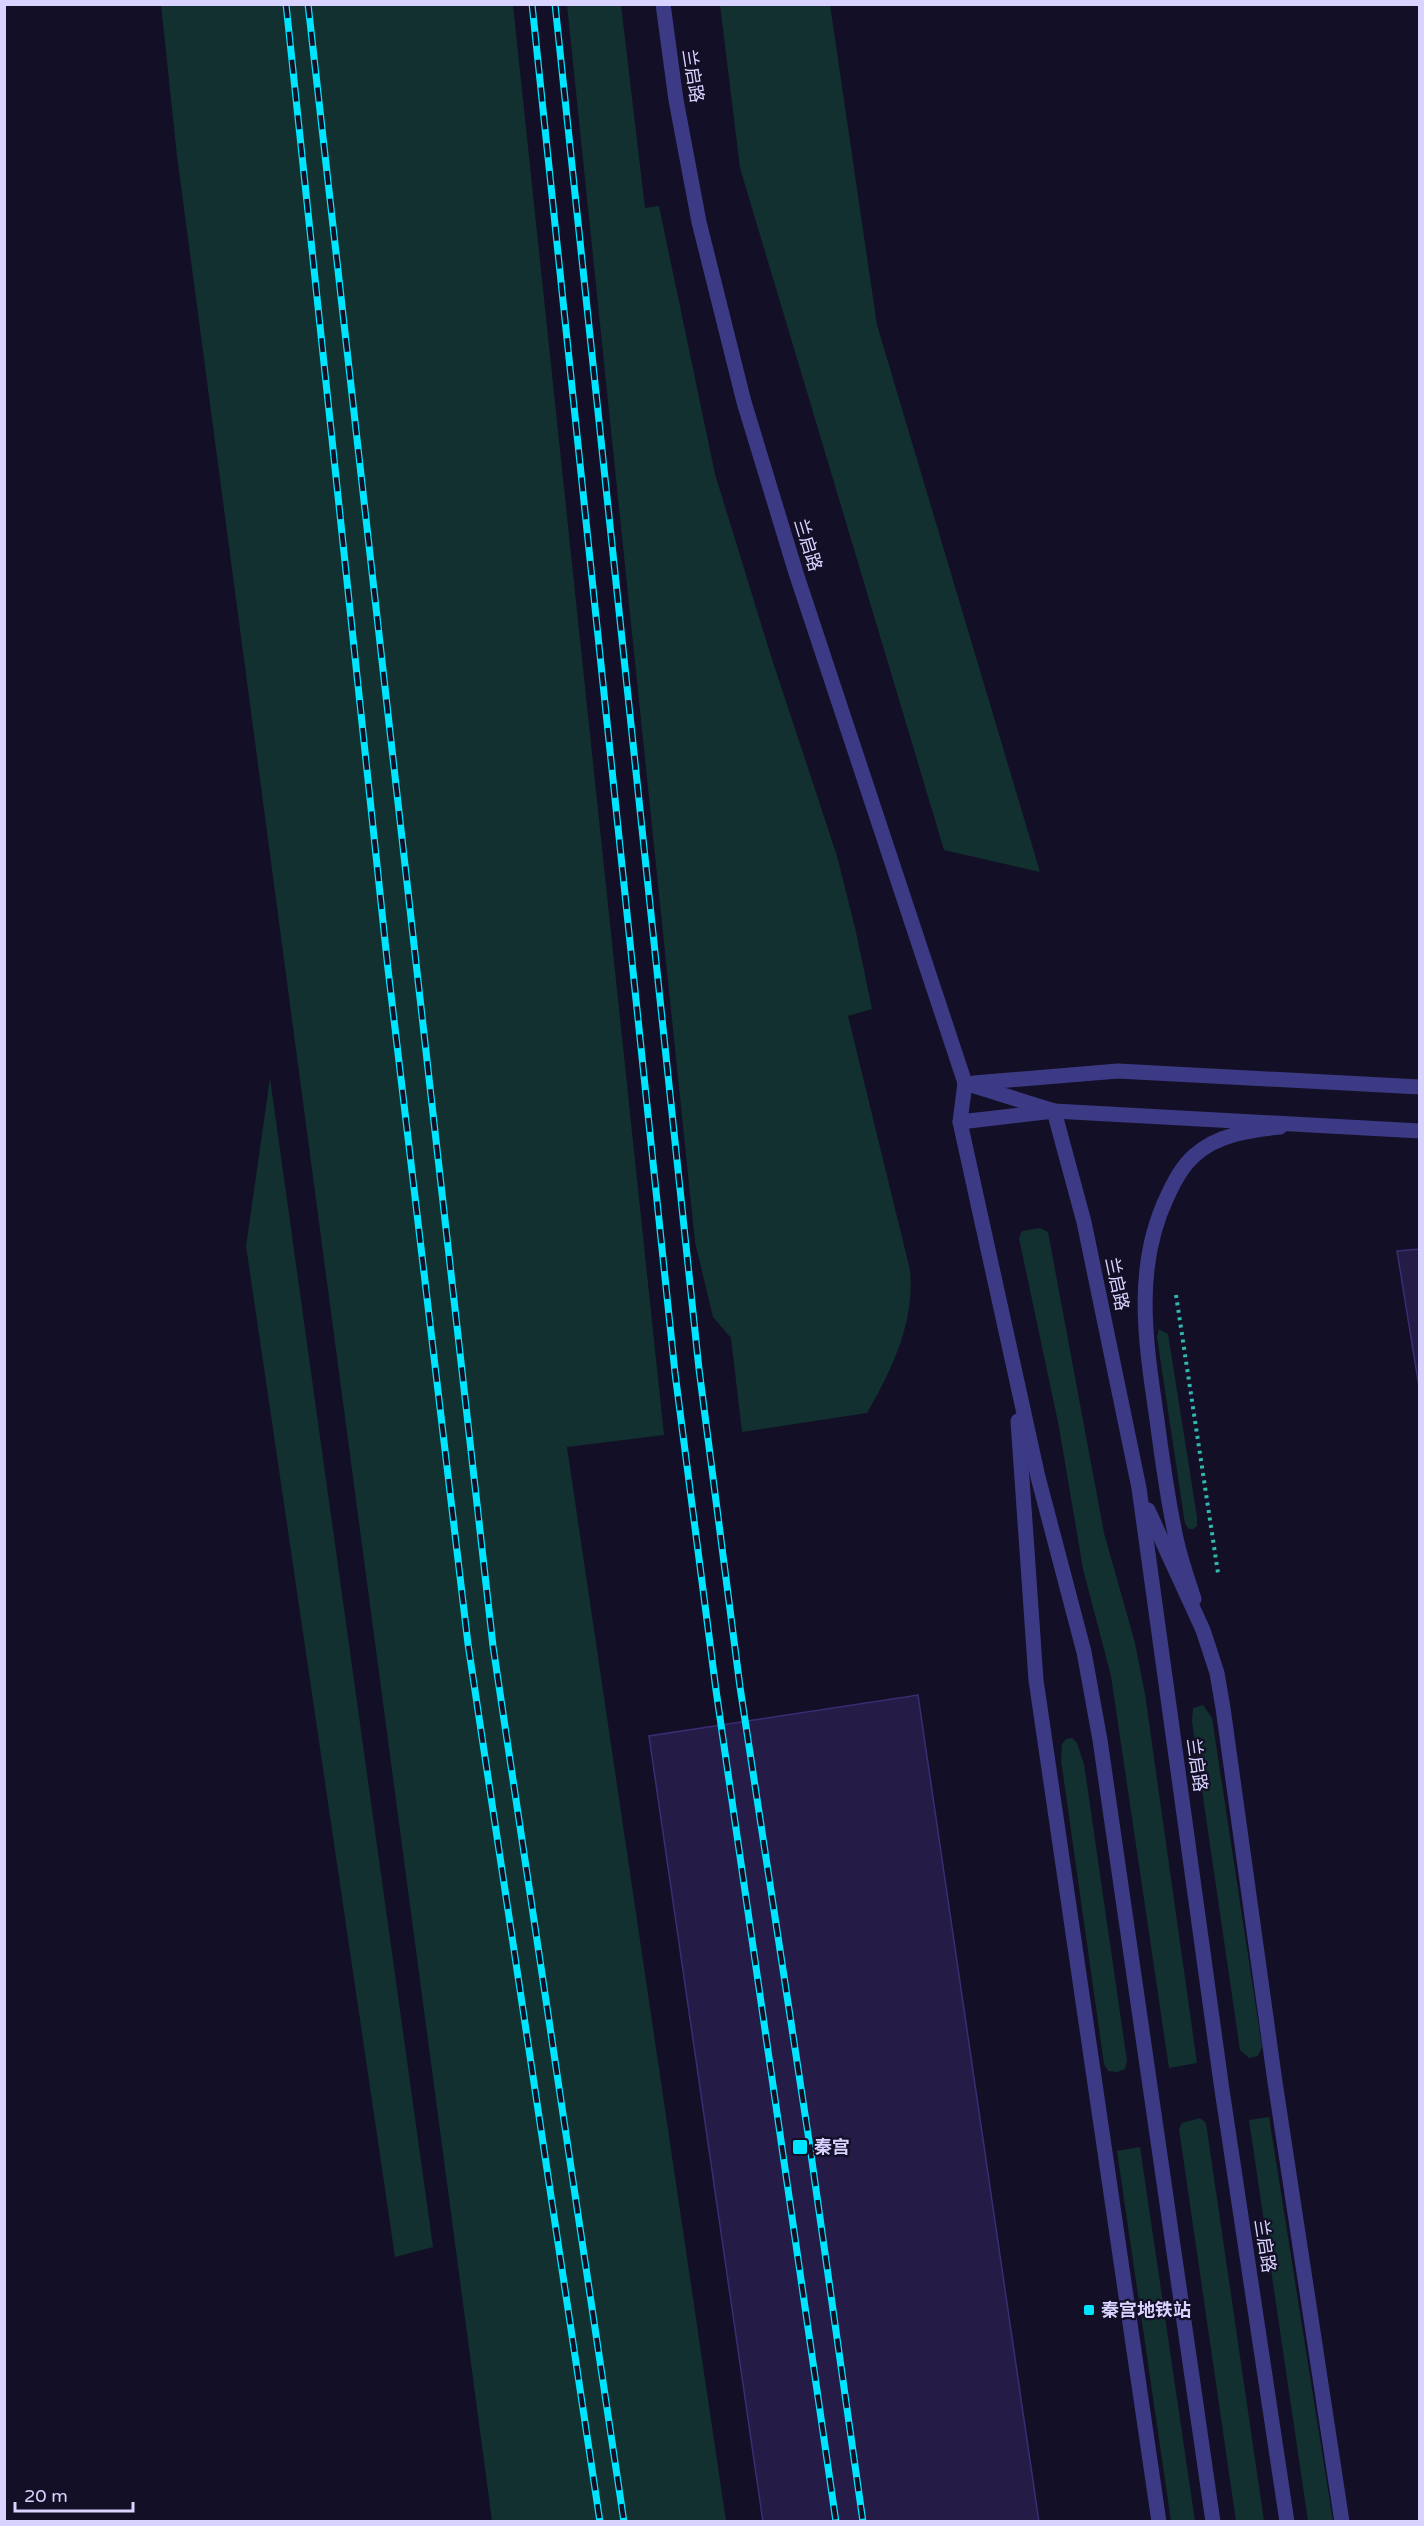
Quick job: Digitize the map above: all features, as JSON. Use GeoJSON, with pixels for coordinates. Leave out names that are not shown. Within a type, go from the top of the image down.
{"type":"FeatureCollection","features":[{"type":"Feature","properties":{"kind":"street","name":"兰启路"},"geometry":{"type":"LineString","coordinates":[[663,4],[676,100],[699,222],[744,402],[796,573],[965,1083],[960,1122],[1038,1477],[1084,1652],[1100,1740],[1213,2522]]}},
{"type":"Feature","properties":{"kind":"street"},"geometry":{"type":"LineString","coordinates":[[965,1083],[1118,1071],[1419,1087]]}},
{"type":"Feature","properties":{"kind":"street"},"geometry":{"type":"LineString","coordinates":[[965,1083],[1054,1111]]}},
{"type":"Feature","properties":{"kind":"street","name":"兰启路"},"geometry":{"type":"LineString","coordinates":[[1054,1111],[1084,1222],[1140,1488],[1222,2090],[1287,2522]]}},
{"type":"Feature","properties":{"kind":"street"},"geometry":{"type":"LineString","coordinates":[[960,1122],[1054,1111],[1419,1131]]}},
{"type":"Feature","properties":{"kind":"street"},"geometry":{"type":"LineString","coordinates":[[1307,1125],[1238,1133],[1213,1142],[1194,1155],[1177,1176],[1160,1211],[1145,1273],[1146,1342],[1175,1535],[1217,1673],[1224,1708],[1275,2082],[1342,2522]]}},
{"type":"Feature","properties":{"kind":"street"},"geometry":{"type":"LineString","coordinates":[[1008,1341],[1021,1458],[1027,1579],[1036,1680],[1159,2522]]}},
{"type":"Feature","properties":{"kind":"street"},"geometry":{"type":"LineString","coordinates":[[1140,1488],[1203,1630]]}},
{"type":"Feature","properties":{"kind":"green space"},"geometry":{"type":"Polygon","coordinates":[[[161,5],[513,5],[664,1435],[567,1447],[726,2521],[492,2521],[177,156],[161,5]]]}},
{"type":"Feature","properties":{"kind":"green space"},"geometry":{"type":"Polygon","coordinates":[[[567,5],[621,5],[645,208],[659,206],[715,474],[770,653],[837,856],[856,932],[872,1009],[848,1016],[910,1270],[911,1289],[900,1345],[867,1413],[742,1432],[731,1338],[713,1317],[695,1242],[567,5]]]}},
{"type":"Feature","properties":{"kind":"green space"},"geometry":{"type":"Polygon","coordinates":[[[720,5],[830,5],[877,325],[1040,872],[944,850],[740,168],[720,5]]]}},
{"type":"Feature","properties":{"kind":"green space"},"geometry":{"type":"Polygon","coordinates":[[[270,1078],[433,2247],[395,2257],[246,1246],[270,1078]]]}},
{"type":"Feature","properties":{"kind":"green space"},"geometry":{"type":"Polygon","coordinates":[[[1040,1228],[1048,1232],[1104,1533],[1135,1643],[1145,1694],[1197,2063],[1169,2068],[1111,1676],[1083,1569],[1059,1427],[1019,1238],[1022,1231],[1040,1228]]]}},
{"type":"Feature","properties":{"kind":"green space"},"geometry":{"type":"Polygon","coordinates":[[[1159,1329],[1168,1334],[1197,1517],[1197,1526],[1193,1529],[1189,1529],[1185,1524],[1157,1337],[1159,1329]]]}},
{"type":"Feature","properties":{"kind":"green space"},"geometry":{"type":"Polygon","coordinates":[[[1203,1705],[1212,1718],[1262,2047],[1258,2056],[1249,2058],[1240,2050],[1192,1722],[1193,1708],[1203,1705]]]}},
{"type":"Feature","properties":{"kind":"green space"},"geometry":{"type":"Polygon","coordinates":[[[1072,1738],[1077,1743],[1084,1764],[1127,2061],[1125,2069],[1117,2072],[1108,2071],[1104,2064],[1061,1760],[1062,1744],[1066,1739],[1072,1738]]]}},
{"type":"Feature","properties":{"kind":"green space"},"geometry":{"type":"Polygon","coordinates":[[[1269,2117],[1333,2521],[1308,2521],[1249,2120],[1269,2117]]]}},
{"type":"Feature","properties":{"kind":"green space"},"geometry":{"type":"Polygon","coordinates":[[[1200,2118],[1206,2123],[1264,2521],[1236,2521],[1179,2129],[1182,2123],[1200,2118]]]}},
{"type":"Feature","properties":{"kind":"green space"},"geometry":{"type":"Polygon","coordinates":[[[1140,2147],[1195,2521],[1171,2521],[1117,2151],[1140,2147]]]}},
{"type":"Feature","properties":{"kind":"building"},"geometry":{"type":"Polygon","coordinates":[[[1420,1249],[1420,1393],[1397,1251],[1420,1249]]]}},
{"type":"Feature","properties":{"kind":"building"},"geometry":{"type":"Polygon","coordinates":[[[918,1695],[1039,2522],[763,2522],[649,1736],[918,1695]]]}},
{"type":"Feature","properties":{"kind":"railway"},"geometry":{"type":"LineString","coordinates":[[286,4],[388,969],[468,1644],[600,2522]]}},
{"type":"Feature","properties":{"kind":"railway"},"geometry":{"type":"LineString","coordinates":[[308,4],[493,1646],[624,2522]]}},
{"type":"Feature","properties":{"kind":"railway"},"geometry":{"type":"LineString","coordinates":[[532,4],[675,1373],[716,1690],[836,2522]]}},
{"type":"Feature","properties":{"kind":"railway"},"geometry":{"type":"LineString","coordinates":[[555,4],[699,1369],[740,1687],[810,2147],[863,2522]]}},
{"type":"Feature","properties":{"kind":"place","name":"秦宫"},"geometry":{"type":"Point","coordinates":[800,2147]}},
{"type":"Feature","properties":{"kind":"place","name":"秦宫地铁站"},"geometry":{"type":"Point","coordinates":[1089,2310]}}]}
